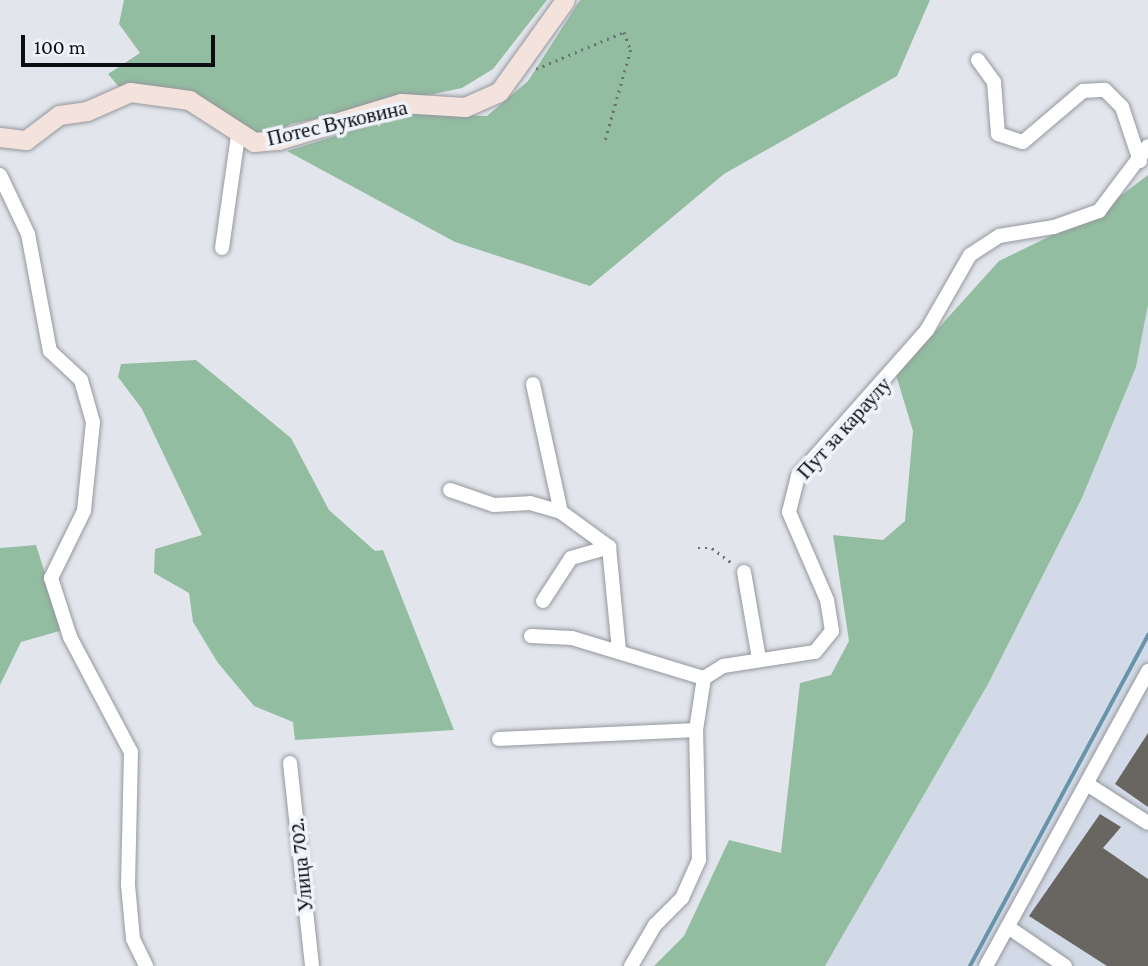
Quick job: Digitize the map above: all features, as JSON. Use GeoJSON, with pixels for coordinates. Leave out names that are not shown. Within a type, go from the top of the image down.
{"type":"FeatureCollection","features":[{"type":"Feature","properties":{"kind":"main road","name":"Потес Вуковина"},"geometry":{"type":"LineString","coordinates":[[0,137],[26,139],[60,115],[87,111],[130,92],[190,100],[238,135],[279,140],[401,103],[465,107],[499,92],[511,79],[565,0]]}},
{"type":"Feature","properties":{"kind":"street"},"geometry":{"type":"LineString","coordinates":[[978,60],[994,82],[998,134],[1023,142],[1083,91],[1105,90],[1122,107],[1140,162]]}},
{"type":"Feature","properties":{"kind":"street"},"geometry":{"type":"LineString","coordinates":[[222,248],[238,135]]}},
{"type":"Feature","properties":{"kind":"street","name":"Пут за караулу"},"geometry":{"type":"LineString","coordinates":[[704,678],[723,666],[815,652],[832,631],[827,600],[792,527],[790,493],[799,476],[927,330],[970,255],[999,236],[1054,227],[1099,211],[1140,162],[1148,146]]}},
{"type":"Feature","properties":{"kind":"street"},"geometry":{"type":"LineString","coordinates":[[0,174],[28,234],[50,351],[81,380],[93,422],[84,511],[51,578],[70,637],[131,752],[128,885],[133,939],[146,966]]}},
{"type":"Feature","properties":{"kind":"street"},"geometry":{"type":"LineString","coordinates":[[533,384],[561,512]]}},
{"type":"Feature","properties":{"kind":"street"},"geometry":{"type":"LineString","coordinates":[[450,490],[494,505],[530,503],[561,512],[609,547],[619,651]]}},
{"type":"Feature","properties":{"kind":"street"},"geometry":{"type":"LineString","coordinates":[[543,601],[571,558],[609,547]]}},
{"type":"Feature","properties":{"kind":"street"},"geometry":{"type":"LineString","coordinates":[[744,572],[759,659]]}},
{"type":"Feature","properties":{"kind":"street"},"geometry":{"type":"LineString","coordinates":[[531,636],[619,651],[704,678],[696,730],[699,860],[682,898],[655,925],[631,966]]}},
{"type":"Feature","properties":{"kind":"street"},"geometry":{"type":"LineString","coordinates":[[986,966],[1148,671]]}},
{"type":"Feature","properties":{"kind":"street"},"geometry":{"type":"LineString","coordinates":[[499,739],[696,730]]}},
{"type":"Feature","properties":{"kind":"street","name":"Улица 702."},"geometry":{"type":"LineString","coordinates":[[290,763],[312,966]]}},
{"type":"Feature","properties":{"kind":"street"},"geometry":{"type":"LineString","coordinates":[[1087,784],[1148,823]]}},
{"type":"Feature","properties":{"kind":"street"},"geometry":{"type":"LineString","coordinates":[[1008,927],[1065,966]]}},
{"type":"Feature","properties":{"kind":"path"},"geometry":{"type":"LineString","coordinates":[[511,79],[624,32],[631,50],[605,141]]}},
{"type":"Feature","properties":{"kind":"path"},"geometry":{"type":"LineString","coordinates":[[698,548],[712,548],[744,572]]}},
{"type":"Feature","properties":{"kind":"shaded area"},"geometry":{"type":"Polygon","coordinates":[[[1148,306],[1148,966],[825,966],[988,684],[1082,498],[1136,367],[1148,306]]]}},
{"type":"Feature","properties":{"kind":"green space"},"geometry":{"type":"Polygon","coordinates":[[[124,0],[547,0],[493,69],[462,88],[291,124],[258,144],[206,103],[119,87],[108,74],[140,53],[119,24],[124,0]]]}},
{"type":"Feature","properties":{"kind":"green space"},"geometry":{"type":"Polygon","coordinates":[[[580,0],[930,0],[897,76],[724,174],[590,286],[455,242],[287,151],[406,114],[487,116],[528,81],[580,0]]]}},
{"type":"Feature","properties":{"kind":"green space"},"geometry":{"type":"Polygon","coordinates":[[[1148,175],[1148,305],[1136,367],[1082,498],[988,684],[825,966],[654,966],[684,936],[729,840],[781,853],[800,683],[831,675],[849,641],[833,535],[883,540],[905,521],[913,431],[896,375],[999,261],[1099,212],[1148,175]]]}},
{"type":"Feature","properties":{"kind":"green space"},"geometry":{"type":"Polygon","coordinates":[[[196,360],[291,438],[329,510],[375,551],[383,550],[454,730],[295,740],[293,722],[254,706],[218,663],[193,622],[189,593],[154,573],[155,549],[202,535],[142,409],[118,377],[121,364],[196,360]]]}},
{"type":"Feature","properties":{"kind":"green space"},"geometry":{"type":"Polygon","coordinates":[[[36,545],[63,630],[21,642],[0,685],[0,548],[36,545]]]}},
{"type":"Feature","properties":{"kind":"building"},"geometry":{"type":"Polygon","coordinates":[[[1148,733],[1148,807],[1115,784],[1148,733]]]}},
{"type":"Feature","properties":{"kind":"building"},"geometry":{"type":"Polygon","coordinates":[[[1100,814],[1121,827],[1103,848],[1148,879],[1148,966],[1107,966],[1029,916],[1100,814]]]}},
{"type":"Feature","properties":{"kind":"waterway"},"geometry":{"type":"LineString","coordinates":[[970,966],[1148,635]]}}]}
